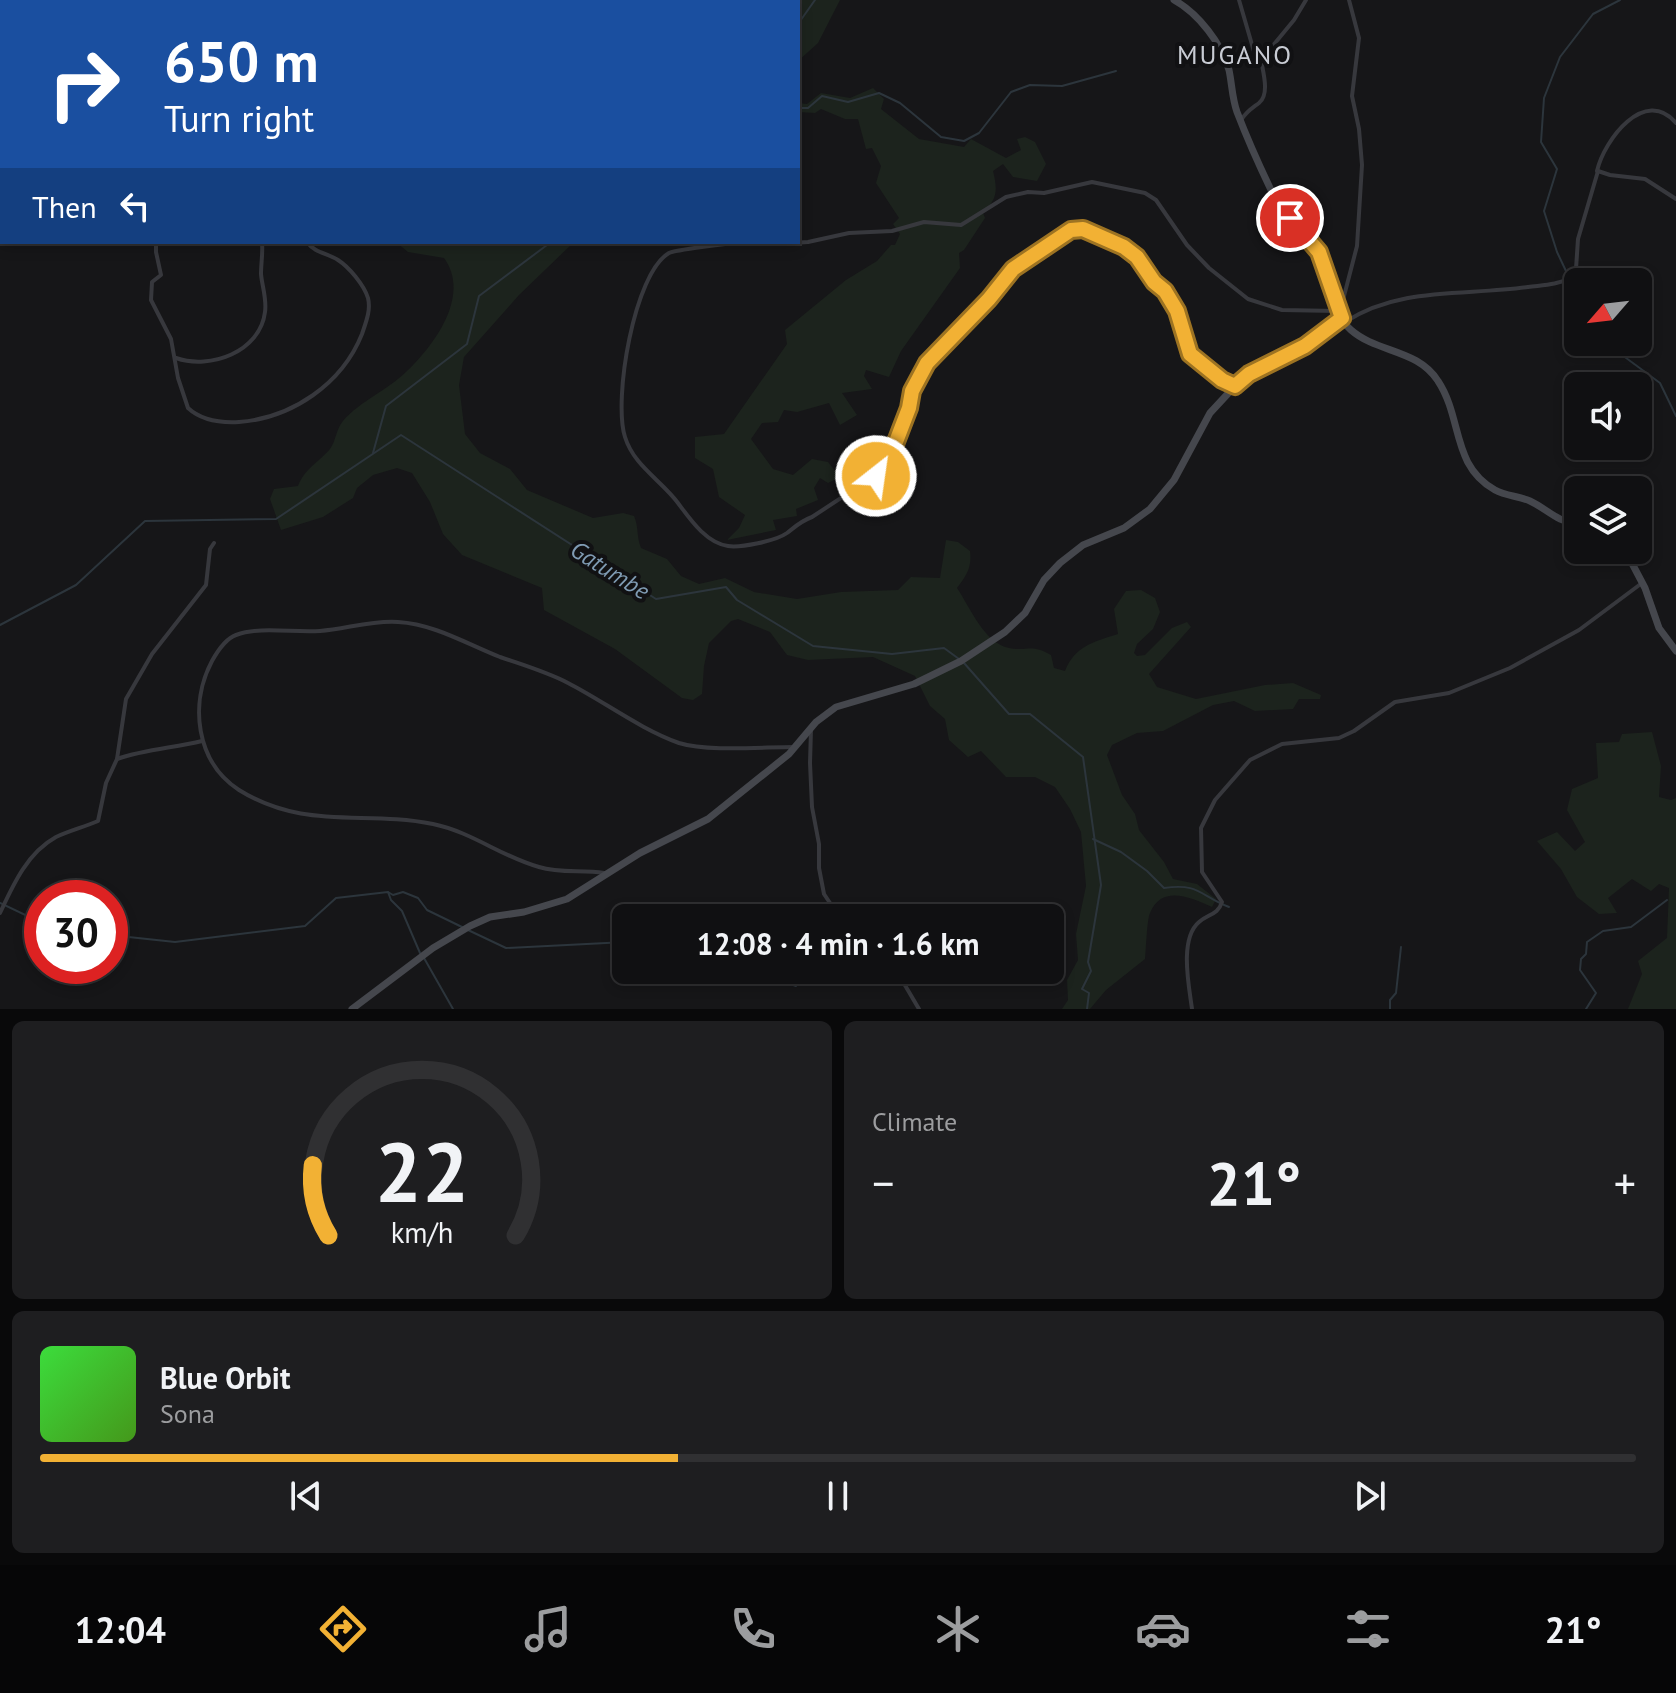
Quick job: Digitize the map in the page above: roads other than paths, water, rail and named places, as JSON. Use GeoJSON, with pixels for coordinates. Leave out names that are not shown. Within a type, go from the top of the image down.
{"type":"FeatureCollection","features":[{"type":"Feature","properties":{"kind":"main road"},"geometry":{"type":"LineString","coordinates":[[1174,0],[1187,9],[1218,45],[1228,66],[1241,120],[1275,196],[1319,252],[1342,317],[1360,337],[1409,356],[1432,372],[1452,410],[1461,453],[1479,477],[1498,491],[1528,500],[1564,521]]}},
{"type":"Feature","properties":{"kind":"main road"},"geometry":{"type":"LineString","coordinates":[[352,1009],[433,948],[470,926],[490,917],[524,912],[567,899],[640,853],[708,819],[796,747],[811,728],[836,707],[914,684],[961,661],[1010,628],[1025,613],[1048,575],[1060,563],[1083,545],[1124,528],[1150,509],[1174,480],[1210,413],[1235,386],[1249,374],[1305,346],[1342,317]]}},
{"type":"Feature","properties":{"kind":"main road"},"geometry":{"type":"LineString","coordinates":[[1632,564],[1659,628],[1676,651]]}},
{"type":"Feature","properties":{"kind":"street"},"geometry":{"type":"LineString","coordinates":[[1239,0],[1255,55],[1261,60],[1266,95],[1247,110],[1241,120]]}},
{"type":"Feature","properties":{"kind":"street"},"geometry":{"type":"LineString","coordinates":[[1261,60],[1306,0]]}},
{"type":"Feature","properties":{"kind":"street"},"geometry":{"type":"LineString","coordinates":[[1342,317],[1343,300],[1357,246],[1362,165],[1352,96],[1359,38],[1349,0]]}},
{"type":"Feature","properties":{"kind":"street"},"geometry":{"type":"LineString","coordinates":[[800,242],[849,233],[901,229],[924,222],[961,225],[1006,197],[1028,192],[1044,193],[1092,182],[1145,193],[1156,200],[1187,245],[1209,268],[1248,299],[1282,310],[1342,317],[1389,301],[1425,294],[1473,293],[1565,282],[1574,274],[1578,239],[1601,155],[1617,131],[1652,108],[1668,113],[1676,123]]}},
{"type":"Feature","properties":{"kind":"street"},"geometry":{"type":"LineString","coordinates":[[1597,171],[1645,179],[1676,199]]}},
{"type":"Feature","properties":{"kind":"street"},"geometry":{"type":"LineString","coordinates":[[727,244],[673,251],[657,264],[639,307],[622,384],[625,437],[633,455],[698,527],[720,545],[744,546],[782,536],[795,524],[812,517],[879,473],[889,460],[909,408],[912,391],[927,363],[989,299],[1013,269],[1071,230],[1083,229],[1124,247],[1137,257],[1177,311],[1190,354],[1222,380],[1235,386]]}},
{"type":"Feature","properties":{"kind":"street"},"geometry":{"type":"LineString","coordinates":[[156,244],[161,275],[152,282],[151,300],[165,324],[188,408],[207,419],[227,423],[268,419],[296,407],[315,393],[354,353],[369,314],[369,301],[358,281],[338,259],[314,250],[309,244]]}},
{"type":"Feature","properties":{"kind":"street"},"geometry":{"type":"LineString","coordinates":[[176,358],[192,362],[214,360],[252,341],[265,314],[262,244]]}},
{"type":"Feature","properties":{"kind":"street"},"geometry":{"type":"LineString","coordinates":[[0,913],[19,872],[53,838],[98,821],[106,783],[117,759],[126,699],[152,654],[206,585],[210,549],[214,543]]}},
{"type":"Feature","properties":{"kind":"street"},"geometry":{"type":"LineString","coordinates":[[1192,1009],[1187,969],[1191,934],[1196,925],[1216,912],[1222,902],[1202,872],[1201,828],[1215,800],[1250,760],[1282,744],[1346,735],[1395,702],[1449,693],[1510,668],[1579,630],[1642,583]]}},
{"type":"Feature","properties":{"kind":"street"},"geometry":{"type":"LineString","coordinates":[[606,874],[540,868],[461,831],[408,819],[326,818],[290,811],[256,799],[230,783],[214,764],[202,741],[198,716],[207,672],[219,650],[232,637],[399,622],[427,628],[566,682],[676,742],[714,747],[796,747]]}},
{"type":"Feature","properties":{"kind":"street"},"geometry":{"type":"LineString","coordinates":[[811,728],[812,807],[822,884],[831,904]]}},
{"type":"Feature","properties":{"kind":"street"},"geometry":{"type":"LineString","coordinates":[[117,759],[144,750],[202,741]]}},
{"type":"Feature","properties":{"kind":"street"},"geometry":{"type":"LineString","coordinates":[[904,984],[919,1009]]}},
{"type":"Feature","properties":{"kind":"waterway"},"geometry":{"type":"LineString","coordinates":[[800,21],[815,0]]}},
{"type":"Feature","properties":{"kind":"waterway"},"geometry":{"type":"LineString","coordinates":[[1565,268],[1544,211],[1557,169],[1541,142],[1544,98],[1560,57],[1593,14],[1620,0]]}},
{"type":"Feature","properties":{"kind":"waterway"},"geometry":{"type":"LineString","coordinates":[[800,108],[808,108],[822,96],[848,102],[879,93],[900,103],[941,137],[964,141],[979,133],[1011,92],[1030,85],[1062,86],[1116,71]]}},
{"type":"Feature","properties":{"kind":"waterway"},"geometry":{"type":"LineString","coordinates":[[373,453],[386,406],[467,344],[479,296],[548,244]]}},
{"type":"Feature","properties":{"kind":"waterway"},"geometry":{"type":"LineString","coordinates":[[1623,356],[1660,383],[1676,416]]}},
{"type":"Feature","properties":{"kind":"waterway","name":"Gatumbe"},"geometry":{"type":"LineString","coordinates":[[0,625],[76,585],[145,521],[276,519],[401,435],[656,599],[726,587],[737,600],[813,646],[892,654],[944,648],[959,659]]}},
{"type":"Feature","properties":{"kind":"waterway","name":"Gatumbe"},"geometry":{"type":"LineString","coordinates":[[964,663],[1009,714],[1030,714],[1083,757],[1101,885],[1088,962],[1091,971],[1082,989],[1089,993],[1087,1009]]}},
{"type":"Feature","properties":{"kind":"waterway"},"geometry":{"type":"LineString","coordinates":[[1093,839],[1121,852],[1164,888],[1192,889],[1229,907]]}},
{"type":"Feature","properties":{"kind":"waterway"},"geometry":{"type":"LineString","coordinates":[[388,892],[402,911],[420,953]]}},
{"type":"Feature","properties":{"kind":"waterway"},"geometry":{"type":"LineString","coordinates":[[128,937],[175,942],[305,926],[336,898],[388,892],[393,895],[403,892],[418,898],[427,910],[462,927]]}},
{"type":"Feature","properties":{"kind":"waterway"},"geometry":{"type":"LineString","coordinates":[[1586,1009],[1596,993],[1580,970],[1587,942],[1603,931],[1631,927],[1667,900]]}},
{"type":"Feature","properties":{"kind":"waterway"},"geometry":{"type":"LineString","coordinates":[[0,903],[24,914]]}},
{"type":"Feature","properties":{"kind":"waterway"},"geometry":{"type":"LineString","coordinates":[[468,930],[506,948],[612,943]]}},
{"type":"Feature","properties":{"kind":"waterway"},"geometry":{"type":"LineString","coordinates":[[1390,1009],[1390,1000],[1396,993],[1401,947]]}},
{"type":"Feature","properties":{"kind":"waterway"},"geometry":{"type":"LineString","coordinates":[[424,958],[453,1009]]}},
{"type":"Feature","properties":{"kind":"waterway"},"geometry":{"type":"LineString","coordinates":[[790,984],[796,986]]}},
{"type":"Feature","properties":{"kind":"district","name":"MUGANO"},"geometry":{"type":"Point","coordinates":[1235,54]}}]}
